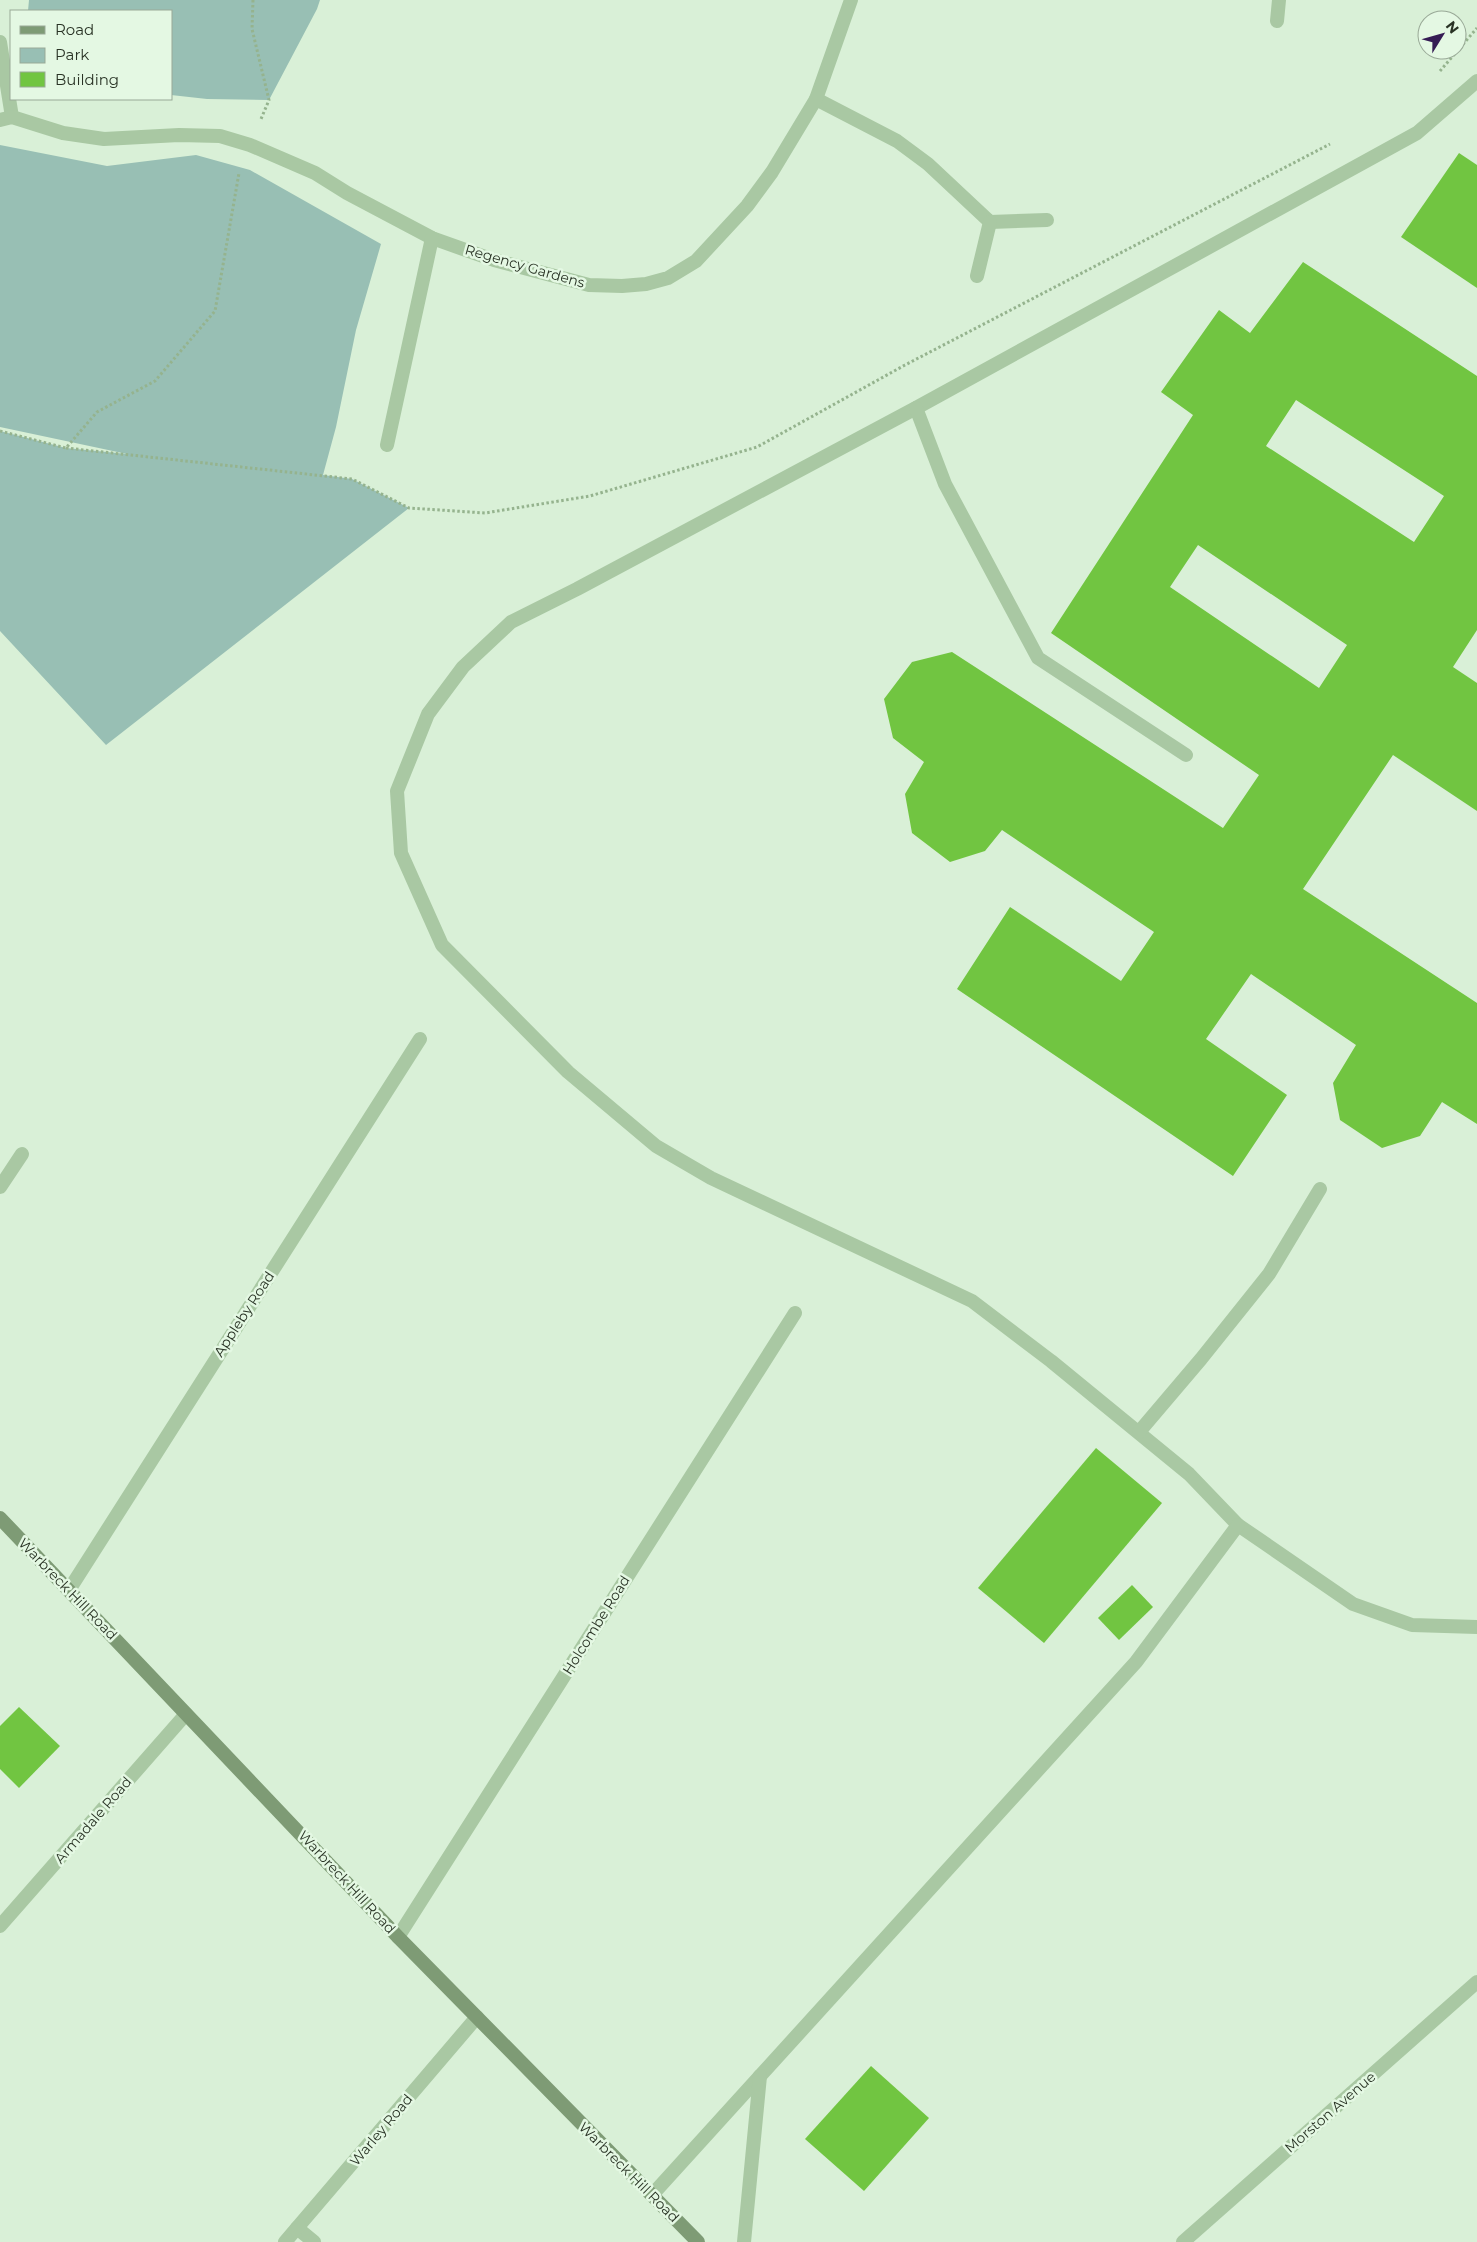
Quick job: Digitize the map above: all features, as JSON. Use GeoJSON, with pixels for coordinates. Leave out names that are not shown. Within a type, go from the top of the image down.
{"type":"FeatureCollection","features":[{"type":"Feature","properties":{"kind":"main road","name":"Warbreck Hill Road"},"geometry":{"type":"LineString","coordinates":[[0,1518],[398,1937],[698,2242]]}},
{"type":"Feature","properties":{"kind":"street","name":"Regency Gardens"},"geometry":{"type":"LineString","coordinates":[[6,118],[63,133],[104,139],[179,135],[212,136],[250,145],[315,174],[432,238],[494,260],[588,285],[638,285],[668,278],[696,261],[747,206],[772,172],[816,99],[851,0]]}},
{"type":"Feature","properties":{"kind":"street"},"geometry":{"type":"LineString","coordinates":[[1277,21],[1279,0]]}},
{"type":"Feature","properties":{"kind":"street"},"geometry":{"type":"LineString","coordinates":[[0,42],[6,118]]}},
{"type":"Feature","properties":{"kind":"street"},"geometry":{"type":"LineString","coordinates":[[1477,81],[1417,133],[916,408],[578,590],[511,622],[463,667],[428,714],[397,791],[400,853],[442,945],[568,1072],[656,1146],[711,1178],[972,1301],[1051,1361],[1189,1474],[1238,1525],[1353,1604],[1412,1625],[1477,1627]]}},
{"type":"Feature","properties":{"kind":"street"},"geometry":{"type":"LineString","coordinates":[[816,99],[897,141],[928,164],[990,222],[1047,220]]}},
{"type":"Feature","properties":{"kind":"street"},"geometry":{"type":"LineString","coordinates":[[978,276],[990,222]]}},
{"type":"Feature","properties":{"kind":"street"},"geometry":{"type":"LineString","coordinates":[[387,445],[432,238]]}},
{"type":"Feature","properties":{"kind":"street"},"geometry":{"type":"LineString","coordinates":[[916,408],[945,484],[1038,658],[1186,755]]}},
{"type":"Feature","properties":{"kind":"street","name":"Appleby Road"},"geometry":{"type":"LineString","coordinates":[[69,1590],[420,1039]]}},
{"type":"Feature","properties":{"kind":"street"},"geometry":{"type":"LineString","coordinates":[[0,1187],[22,1154]]}},
{"type":"Feature","properties":{"kind":"street"},"geometry":{"type":"LineString","coordinates":[[1139,1432],[1269,1274],[1320,1190]]}},
{"type":"Feature","properties":{"kind":"street","name":"Holcombe Road"},"geometry":{"type":"LineString","coordinates":[[398,1937],[795,1313]]}},
{"type":"Feature","properties":{"kind":"street"},"geometry":{"type":"LineString","coordinates":[[652,2195],[1136,1662],[1238,1525]]}},
{"type":"Feature","properties":{"kind":"street","name":"Armadale Road"},"geometry":{"type":"LineString","coordinates":[[0,1926],[186,1714]]}},
{"type":"Feature","properties":{"kind":"street","name":"Morston Avenue"},"geometry":{"type":"LineString","coordinates":[[1183,2242],[1477,1982]]}},
{"type":"Feature","properties":{"kind":"street","name":"Warley Road"},"geometry":{"type":"LineString","coordinates":[[285,2242],[477,2018]]}},
{"type":"Feature","properties":{"kind":"street"},"geometry":{"type":"LineString","coordinates":[[744,2242],[760,2076]]}},
{"type":"Feature","properties":{"kind":"street"},"geometry":{"type":"LineString","coordinates":[[297,2228],[314,2242]]}},
{"type":"Feature","properties":{"kind":"path"},"geometry":{"type":"LineString","coordinates":[[66,448],[97,412],[155,381],[215,312],[236,179],[269,100],[252,29],[253,0]]}},
{"type":"Feature","properties":{"kind":"path"},"geometry":{"type":"LineString","coordinates":[[1439,71],[1477,28]]}},
{"type":"Feature","properties":{"kind":"path"},"geometry":{"type":"LineString","coordinates":[[0,431],[66,448],[352,479],[409,508],[486,513],[590,496],[758,447],[905,365],[1335,141]]}},
{"type":"Feature","properties":{"kind":"green space"},"geometry":{"type":"Polygon","coordinates":[[[29,0],[320,0],[269,100],[207,99],[172,95],[172,10],[28,10],[29,0]]]}},
{"type":"Feature","properties":{"kind":"green space"},"geometry":{"type":"Polygon","coordinates":[[[0,145],[107,166],[196,155],[250,170],[381,244],[356,330],[336,427],[323,475],[352,479],[409,508],[106,745],[0,631],[0,431],[66,448],[127,454],[0,427],[0,145]]]}},
{"type":"Feature","properties":{"kind":"building"},"geometry":{"type":"Polygon","coordinates":[[[1459,153],[1477,165],[1477,288],[1401,237],[1459,153]]]}},
{"type":"Feature","properties":{"kind":"building"},"geometry":{"type":"Polygon","coordinates":[[[1303,262],[1477,376],[1477,630],[1453,667],[1477,683],[1477,811],[1393,755],[1303,889],[1477,1003],[1477,1124],[1442,1102],[1420,1136],[1382,1148],[1340,1120],[1333,1083],[1356,1045],[1251,974],[1206,1039],[1287,1095],[1233,1176],[957,989],[1010,907],[1121,981],[1154,932],[1002,830],[985,851],[950,862],[912,833],[905,794],[924,762],[893,738],[884,699],[912,662],[952,652],[1223,828],[1259,775],[1051,633],[1193,415],[1161,392],[1219,310],[1250,333],[1303,262]],[[1296,400],[1266,446],[1414,542],[1444,496],[1296,400]],[[1198,545],[1170,587],[1319,688],[1347,645],[1198,545]]]}},
{"type":"Feature","properties":{"kind":"building"},"geometry":{"type":"Polygon","coordinates":[[[1096,1448],[1162,1503],[1044,1643],[978,1588],[1096,1448]]]}},
{"type":"Feature","properties":{"kind":"building"},"geometry":{"type":"Polygon","coordinates":[[[1132,1585],[1153,1607],[1119,1640],[1098,1618],[1132,1585]]]}},
{"type":"Feature","properties":{"kind":"building"},"geometry":{"type":"Polygon","coordinates":[[[19,1707],[60,1746],[19,1788],[0,1769],[0,1726],[19,1707]]]}},
{"type":"Feature","properties":{"kind":"building"},"geometry":{"type":"Polygon","coordinates":[[[871,2066],[929,2118],[864,2191],[805,2139],[871,2066]]]}}]}
